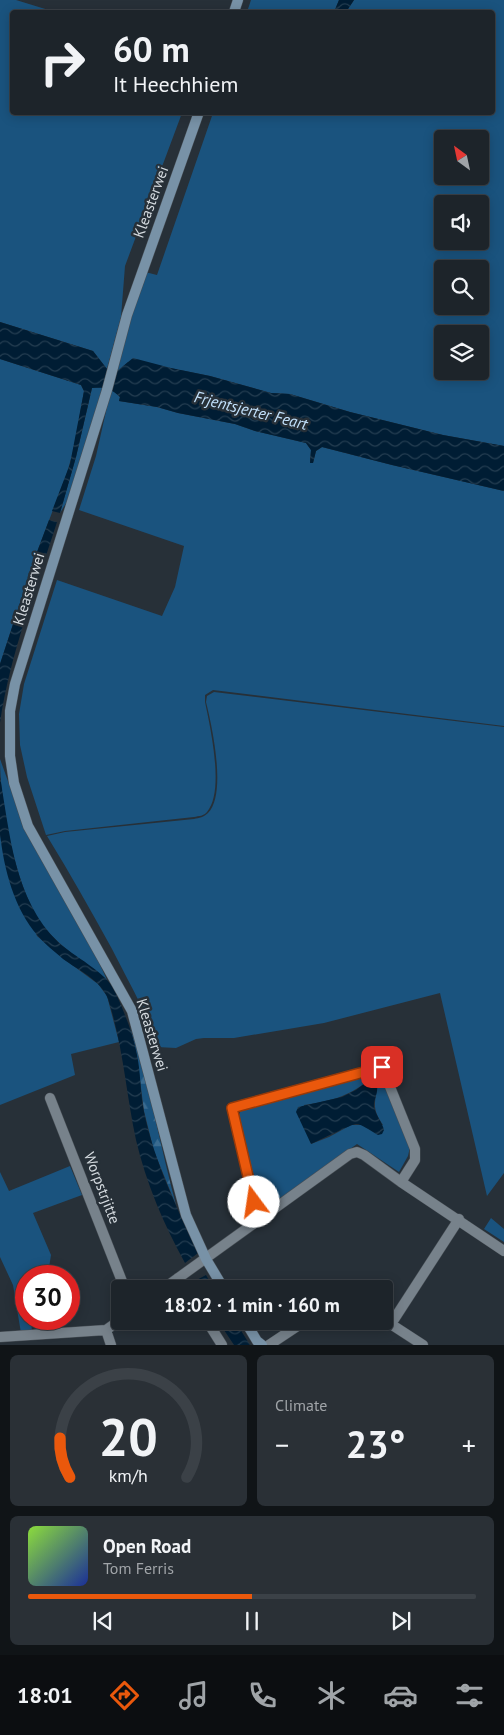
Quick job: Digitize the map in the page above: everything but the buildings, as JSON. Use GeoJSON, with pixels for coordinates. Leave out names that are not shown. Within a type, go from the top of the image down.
{"type":"FeatureCollection","features":[{"type":"Feature","properties":{"kind":"street","name":"Kleasterwei"},"geometry":{"type":"LineString","coordinates":[[198,115],[130,306],[107,390],[15,684],[10,711],[10,756],[14,783],[28,826],[132,1011],[186,1215],[206,1259],[219,1280]]}},
{"type":"Feature","properties":{"kind":"street"},"geometry":{"type":"LineString","coordinates":[[380,1052],[382,1067],[415,1150],[415,1160],[401,1182]]}},
{"type":"Feature","properties":{"kind":"street"},"geometry":{"type":"LineString","coordinates":[[259,1220],[232,1108],[382,1067]]}},
{"type":"Feature","properties":{"kind":"street","name":"Worpstrjitte"},"geometry":{"type":"LineString","coordinates":[[50,1098],[121,1280]]}},
{"type":"Feature","properties":{"kind":"street"},"geometry":{"type":"LineString","coordinates":[[175,1280],[350,1154],[357,1152],[504,1251]]}},
{"type":"Feature","properties":{"kind":"street"},"geometry":{"type":"LineString","coordinates":[[393,1315],[459,1219]]}},
{"type":"Feature","properties":{"kind":"street"},"geometry":{"type":"LineString","coordinates":[[393,1325],[423,1345]]}},
{"type":"Feature","properties":{"kind":"street"},"geometry":{"type":"LineString","coordinates":[[0,1337],[106,1330],[111,1326]]}},
{"type":"Feature","properties":{"kind":"street"},"geometry":{"type":"LineString","coordinates":[[106,1330],[112,1345]]}},
{"type":"Feature","properties":{"kind":"street"},"geometry":{"type":"LineString","coordinates":[[213,1330],[222,1345]]}},
{"type":"Feature","properties":{"kind":"street"},"geometry":{"type":"LineString","coordinates":[[250,1330],[257,1341],[262,1345]]}},
{"type":"Feature","properties":{"kind":"street"},"geometry":{"type":"LineString","coordinates":[[269,1345],[292,1330]]}},
{"type":"Feature","properties":{"kind":"green space"},"geometry":{"type":"Polygon","coordinates":[[[0,0],[16,0],[48,10],[10,10],[10,115],[181,115],[125,266],[121,317],[107,369],[93,351],[0,322],[0,0]]]}},
{"type":"Feature","properties":{"kind":"green space"},"geometry":{"type":"Polygon","coordinates":[[[251,0],[339,0],[335,10],[248,10],[251,0]]]}},
{"type":"Feature","properties":{"kind":"green space"},"geometry":{"type":"Polygon","coordinates":[[[354,0],[504,0],[504,446],[443,435],[350,412],[290,394],[271,393],[210,376],[160,366],[128,362],[117,372],[122,345],[145,272],[157,275],[212,115],[495,115],[495,10],[347,10],[354,0]]]}},
{"type":"Feature","properties":{"kind":"green space"},"geometry":{"type":"Polygon","coordinates":[[[0,359],[81,385],[84,391],[74,448],[67,473],[34,560],[0,664],[0,359]]]}},
{"type":"Feature","properties":{"kind":"green space"},"geometry":{"type":"Polygon","coordinates":[[[103,387],[68,500],[60,513],[76,457],[92,388],[103,387]]]}},
{"type":"Feature","properties":{"kind":"green space"},"geometry":{"type":"Polygon","coordinates":[[[111,389],[120,397],[119,401],[157,407],[235,424],[255,431],[306,443],[311,450],[310,462],[313,463],[316,451],[322,447],[504,491],[504,726],[213,690],[205,695],[205,702],[216,774],[212,802],[206,813],[194,817],[65,831],[46,835],[27,777],[20,745],[19,714],[24,684],[57,580],[162,616],[175,587],[184,546],[79,510],[96,456],[111,389]]]}},
{"type":"Feature","properties":{"kind":"green space"},"geometry":{"type":"Polygon","coordinates":[[[214,692],[504,727],[504,1173],[487,1196],[440,993],[324,1023],[234,1038],[196,1039],[176,1048],[157,1047],[143,1009],[112,949],[47,836],[65,832],[194,819],[208,813],[214,804],[217,791],[216,759],[212,727],[206,702],[207,696],[214,692]]]}},
{"type":"Feature","properties":{"kind":"green space"},"geometry":{"type":"Polygon","coordinates":[[[0,759],[13,795],[107,980],[59,943],[45,928],[35,913],[18,871],[12,847],[3,799],[0,759]]]}},
{"type":"Feature","properties":{"kind":"green space"},"geometry":{"type":"Polygon","coordinates":[[[0,834],[3,848],[37,936],[98,984],[107,996],[119,1042],[71,1054],[75,1075],[0,1105],[0,834]]]}},
{"type":"Feature","properties":{"kind":"green space"},"geometry":{"type":"Polygon","coordinates":[[[130,1027],[143,1071],[176,1205],[154,1151],[144,1111],[137,1057],[130,1027]]]}},
{"type":"Feature","properties":{"kind":"green space"},"geometry":{"type":"Polygon","coordinates":[[[371,1071],[383,1074],[410,1147],[408,1156],[399,1172],[357,1144],[262,1212],[238,1117],[241,1110],[371,1071]],[[369,1080],[354,1091],[322,1102],[304,1105],[311,1144],[351,1125],[383,1125],[375,1108],[377,1089],[369,1080]]]}},
{"type":"Feature","properties":{"kind":"green space"},"geometry":{"type":"Polygon","coordinates":[[[70,1166],[82,1195],[33,1213],[51,1255],[49,1265],[15,1265],[15,1297],[13,1285],[0,1257],[0,1172],[9,1191],[70,1166]]]}},
{"type":"Feature","properties":{"kind":"green space"},"geometry":{"type":"Polygon","coordinates":[[[491,1218],[504,1229],[504,1242],[484,1229],[491,1218]]]}},
{"type":"Feature","properties":{"kind":"green space"},"geometry":{"type":"Polygon","coordinates":[[[20,1330],[32,1330],[32,1332],[21,1333],[20,1330]]]}},
{"type":"Feature","properties":{"kind":"water"},"geometry":{"type":"Polygon","coordinates":[[[339,0],[354,0],[347,10],[335,10],[339,0]]]}},
{"type":"Feature","properties":{"kind":"water","name":"Frjentsjerter Feart"},"geometry":{"type":"Polygon","coordinates":[[[0,322],[93,351],[107,369],[117,371],[133,358],[271,393],[290,394],[350,412],[443,435],[504,446],[504,491],[322,447],[316,451],[313,463],[310,463],[311,450],[306,443],[255,431],[235,424],[157,407],[119,401],[120,397],[114,392],[104,388],[92,388],[76,457],[60,513],[52,511],[70,464],[84,391],[81,385],[0,359],[0,322]]]}},
{"type":"Feature","properties":{"kind":"water"},"geometry":{"type":"Polygon","coordinates":[[[49,520],[57,522],[17,646],[4,697],[0,723],[0,664],[49,520]]]}},
{"type":"Feature","properties":{"kind":"water"},"geometry":{"type":"Polygon","coordinates":[[[0,777],[16,865],[32,906],[43,925],[58,942],[111,984],[125,1015],[131,1031],[138,1062],[148,1130],[167,1184],[198,1253],[185,1263],[156,1203],[140,1156],[117,1034],[105,992],[95,981],[63,959],[38,936],[22,914],[16,901],[7,875],[0,834],[0,777]]]}},
{"type":"Feature","properties":{"kind":"water"},"geometry":{"type":"Polygon","coordinates":[[[369,1080],[374,1081],[377,1086],[374,1107],[384,1130],[382,1134],[378,1135],[356,1124],[311,1144],[296,1112],[298,1107],[342,1097],[356,1090],[369,1080]]]}},
{"type":"Feature","properties":{"kind":"water"},"geometry":{"type":"Polygon","coordinates":[[[206,1275],[209,1280],[197,1280],[206,1275]]]}},
{"type":"Feature","properties":{"kind":"water"},"geometry":{"type":"Polygon","coordinates":[[[224,1330],[241,1330],[250,1345],[234,1345],[224,1330]]]}},
{"type":"Feature","properties":{"kind":"route"},"geometry":{"type":"LineString","coordinates":[[254,1202],[232,1108],[382,1067]]}}]}
